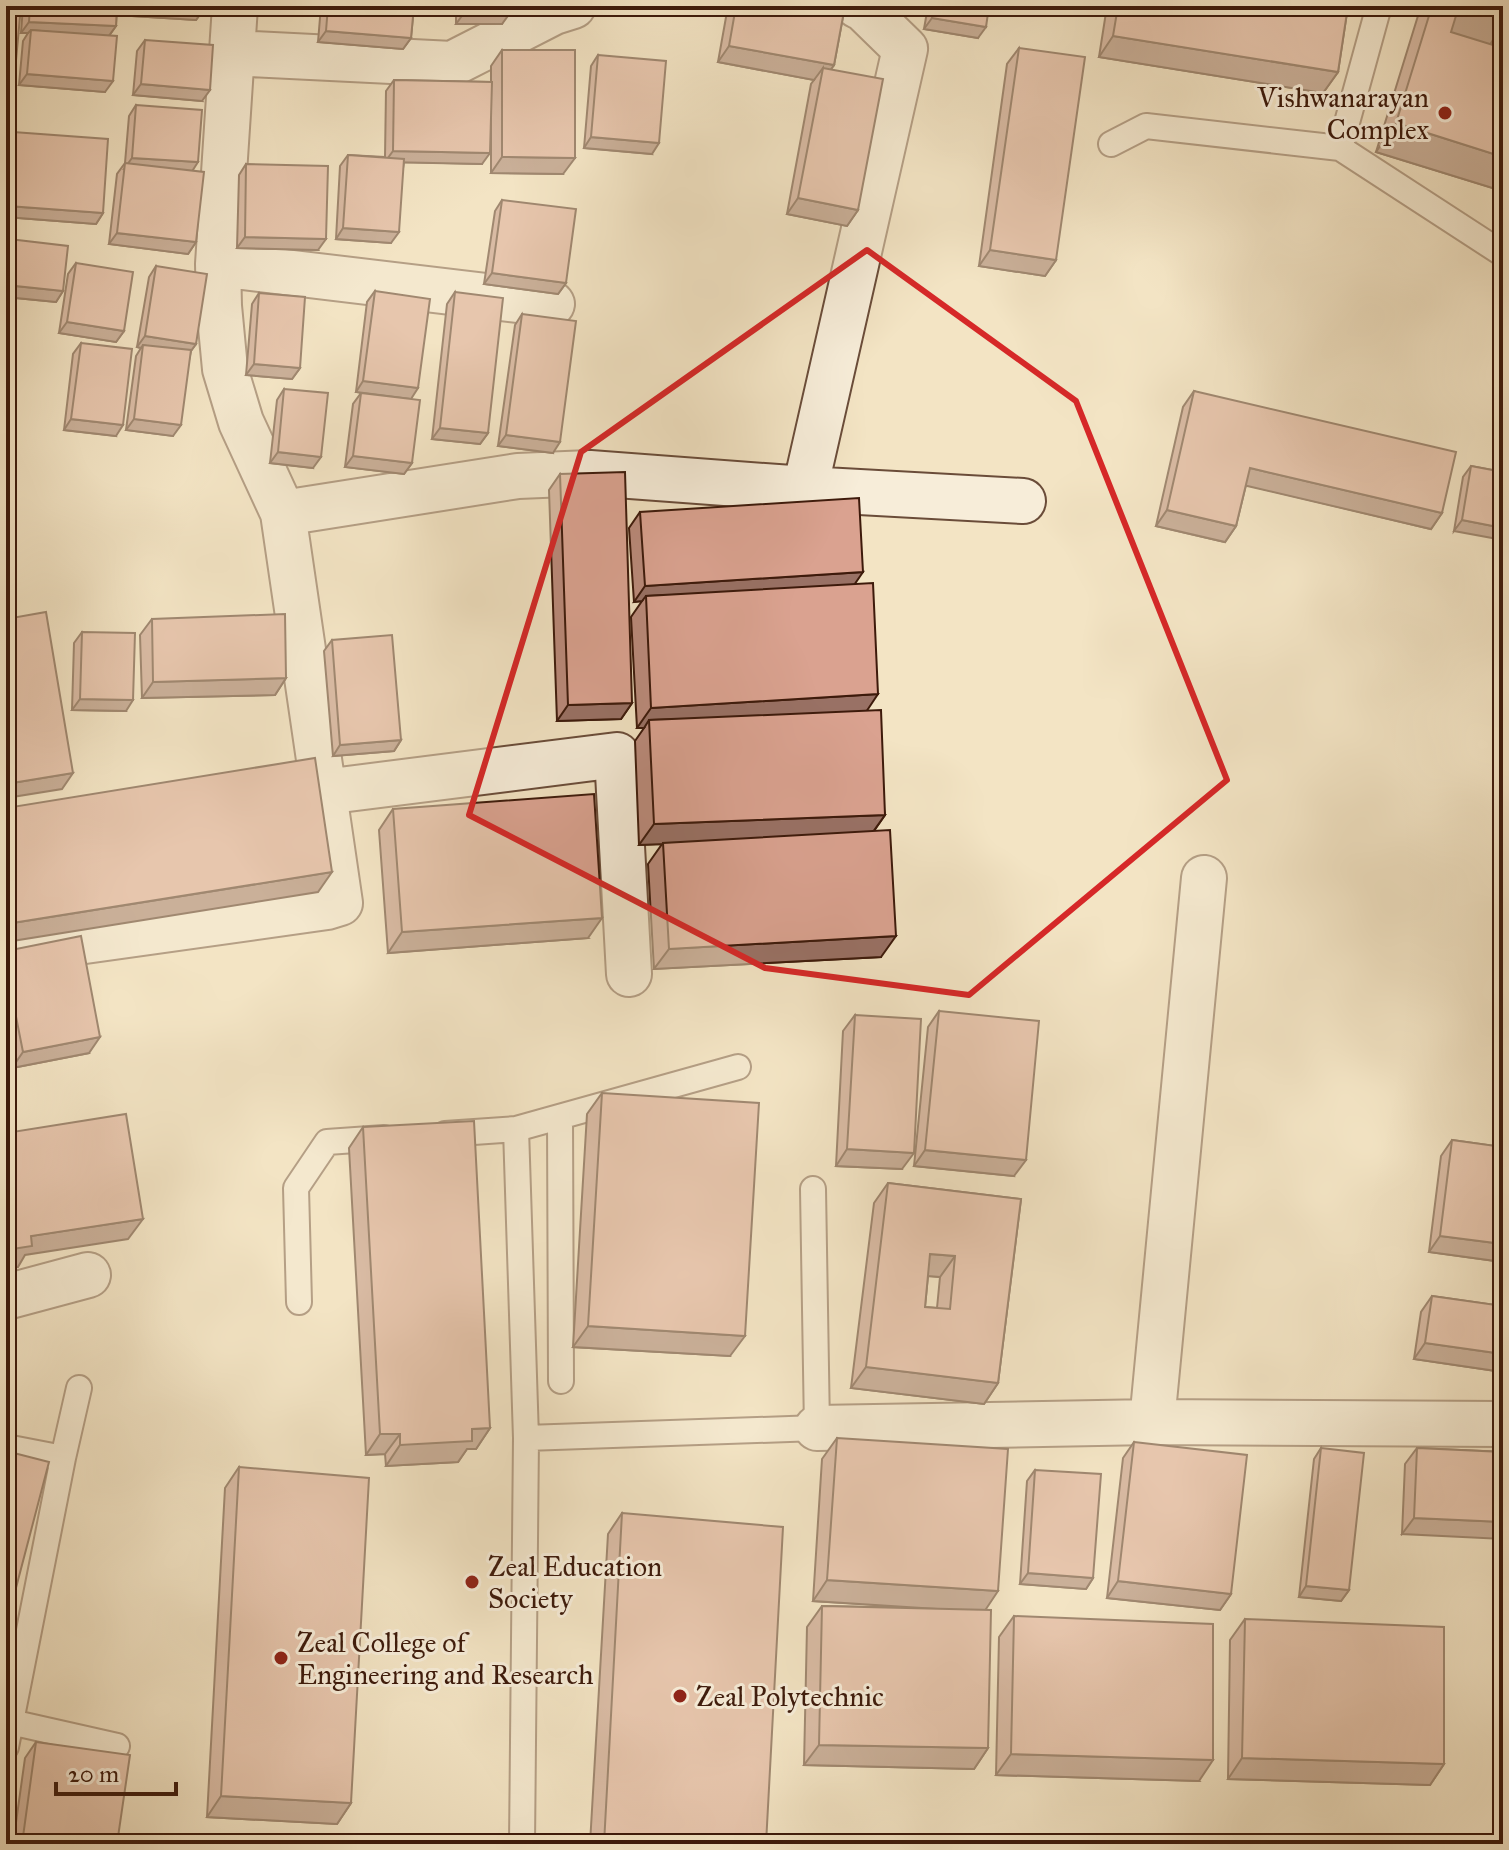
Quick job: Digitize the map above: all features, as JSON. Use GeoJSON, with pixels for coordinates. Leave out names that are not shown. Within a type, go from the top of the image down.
{"type":"FeatureCollection","features":[{"type":"Feature","properties":{"kind":"street"},"geometry":{"type":"LineString","coordinates":[[6,952],[340,903],[283,513],[241,422],[225,369],[218,264],[235,6]]}},
{"type":"Feature","properties":{"kind":"street"},"geometry":{"type":"LineString","coordinates":[[232,53],[452,64],[554,12],[573,6]]}},
{"type":"Feature","properties":{"kind":"street"},"geometry":{"type":"LineString","coordinates":[[805,489],[905,49],[858,6]]}},
{"type":"Feature","properties":{"kind":"street"},"geometry":{"type":"LineString","coordinates":[[218,264],[552,304]]}},
{"type":"Feature","properties":{"kind":"street"},"geometry":{"type":"LineString","coordinates":[[283,513],[518,476],[590,473],[1023,501]]}},
{"type":"Feature","properties":{"kind":"street"},"geometry":{"type":"LineString","coordinates":[[324,792],[617,755],[629,974]]}},
{"type":"Feature","properties":{"kind":"street"},"geometry":{"type":"LineString","coordinates":[[1152,1422],[1204,878]]}},
{"type":"Feature","properties":{"kind":"street"},"geometry":{"type":"LineString","coordinates":[[6,1297],[88,1275]]}},
{"type":"Feature","properties":{"kind":"street"},"geometry":{"type":"LineString","coordinates":[[817,1428],[1152,1422],[1503,1424]]}},
{"type":"Feature","properties":{"kind":"lane"},"geometry":{"type":"LineString","coordinates":[[1340,148],[1379,6]]}},
{"type":"Feature","properties":{"kind":"lane"},"geometry":{"type":"LineString","coordinates":[[1111,144],[1146,126],[1340,148],[1503,254]]}},
{"type":"Feature","properties":{"kind":"lane"},"geometry":{"type":"LineString","coordinates":[[299,1302],[296,1188],[327,1142],[516,1129],[738,1067]]}},
{"type":"Feature","properties":{"kind":"lane"},"geometry":{"type":"LineString","coordinates":[[560,1117],[561,1381]]}},
{"type":"Feature","properties":{"kind":"lane"},"geometry":{"type":"LineString","coordinates":[[516,1129],[526,1438],[522,1844]]}},
{"type":"Feature","properties":{"kind":"lane"},"geometry":{"type":"LineString","coordinates":[[526,1438],[817,1428],[813,1189]]}},
{"type":"Feature","properties":{"kind":"lane"},"geometry":{"type":"LineString","coordinates":[[6,1747],[8,1722],[79,1388]]}},
{"type":"Feature","properties":{"kind":"lane"},"geometry":{"type":"LineString","coordinates":[[6,1447],[63,1458]]}},
{"type":"Feature","properties":{"kind":"lane"},"geometry":{"type":"LineString","coordinates":[[8,1722],[117,1746]]}},
{"type":"Feature","properties":{"kind":"highlighted area"},"geometry":{"type":"Polygon","coordinates":[[[867,250],[1076,401],[1227,780],[969,995],[765,968],[469,815],[581,452],[867,250]]]}},
{"type":"Feature","properties":{"kind":"building"},"geometry":{"type":"Polygon","coordinates":[[[6,6],[21,6],[8,147],[6,147],[6,6]]]}},
{"type":"Feature","properties":{"kind":"building"},"geometry":{"type":"Polygon","coordinates":[[[30,6],[117,6],[116,26],[29,22],[30,6]]]}},
{"type":"Feature","properties":{"kind":"building"},"geometry":{"type":"Polygon","coordinates":[[[156,6],[204,6],[204,9],[156,6]]]}},
{"type":"Feature","properties":{"kind":"building"},"geometry":{"type":"Polygon","coordinates":[[[328,6],[414,6],[411,38],[326,31],[328,6]]]}},
{"type":"Feature","properties":{"kind":"building"},"geometry":{"type":"Polygon","coordinates":[[[464,6],[510,6],[510,13],[464,13],[464,6]]]}},
{"type":"Feature","properties":{"kind":"building"},"geometry":{"type":"Polygon","coordinates":[[[736,6],[845,6],[834,65],[729,46],[736,6]]]}},
{"type":"Feature","properties":{"kind":"building"},"geometry":{"type":"Polygon","coordinates":[[[934,6],[989,6],[986,27],[932,18],[934,6]]]}},
{"type":"Feature","properties":{"kind":"building"},"geometry":{"type":"Polygon","coordinates":[[[1118,6],[1348,6],[1338,72],[1113,36],[1118,6]]]}},
{"type":"Feature","properties":{"kind":"building"},"geometry":{"type":"Polygon","coordinates":[[[1432,6],[1459,6],[1451,32],[1493,45],[1496,35],[1503,37],[1503,157],[1396,123],[1432,6]]]}},
{"type":"Feature","properties":{"kind":"building"},"geometry":{"type":"Polygon","coordinates":[[[1465,6],[1503,6],[1503,18],[1465,6]]]}},
{"type":"Feature","properties":{"kind":"building"},"geometry":{"type":"Polygon","coordinates":[[[31,30],[117,36],[113,81],[27,74],[31,30]]]}},
{"type":"Feature","properties":{"kind":"building"},"geometry":{"type":"Polygon","coordinates":[[[145,40],[213,45],[210,90],[141,84],[145,40]]]}},
{"type":"Feature","properties":{"kind":"building"},"geometry":{"type":"Polygon","coordinates":[[[1019,48],[1085,57],[1056,260],[990,250],[1019,48]]]}},
{"type":"Feature","properties":{"kind":"building"},"geometry":{"type":"Polygon","coordinates":[[[502,50],[575,50],[575,158],[502,157],[502,50]]]}},
{"type":"Feature","properties":{"kind":"building"},"geometry":{"type":"Polygon","coordinates":[[[598,55],[666,61],[659,143],[591,137],[598,55]]]}},
{"type":"Feature","properties":{"kind":"building"},"geometry":{"type":"Polygon","coordinates":[[[823,68],[883,79],[858,210],[798,198],[823,68]]]}},
{"type":"Feature","properties":{"kind":"building"},"geometry":{"type":"Polygon","coordinates":[[[394,80],[492,82],[490,153],[393,151],[394,80]]]}},
{"type":"Feature","properties":{"kind":"building"},"geometry":{"type":"Polygon","coordinates":[[[136,105],[202,110],[198,162],[132,158],[136,105]]]}},
{"type":"Feature","properties":{"kind":"building"},"geometry":{"type":"Polygon","coordinates":[[[13,132],[108,139],[103,213],[8,206],[13,132]]]}},
{"type":"Feature","properties":{"kind":"building"},"geometry":{"type":"Polygon","coordinates":[[[348,155],[404,159],[399,232],[343,228],[348,155]]]}},
{"type":"Feature","properties":{"kind":"building"},"geometry":{"type":"Polygon","coordinates":[[[125,163],[204,172],[196,242],[117,233],[125,163]]]}},
{"type":"Feature","properties":{"kind":"building"},"geometry":{"type":"Polygon","coordinates":[[[246,164],[328,166],[326,239],[245,237],[246,164]]]}},
{"type":"Feature","properties":{"kind":"building"},"geometry":{"type":"Polygon","coordinates":[[[502,200],[576,209],[566,283],[492,273],[502,200]]]}},
{"type":"Feature","properties":{"kind":"building"},"geometry":{"type":"Polygon","coordinates":[[[9,239],[68,246],[63,291],[6,285],[9,239]]]}},
{"type":"Feature","properties":{"kind":"building"},"geometry":{"type":"Polygon","coordinates":[[[76,263],[133,272],[124,331],[67,322],[76,263]]]}},
{"type":"Feature","properties":{"kind":"building"},"geometry":{"type":"Polygon","coordinates":[[[156,266],[207,274],[196,344],[145,336],[156,266]]]}},
{"type":"Feature","properties":{"kind":"building"},"geometry":{"type":"Polygon","coordinates":[[[375,291],[430,299],[418,388],[363,381],[375,291]]]}},
{"type":"Feature","properties":{"kind":"building"},"geometry":{"type":"Polygon","coordinates":[[[455,292],[503,298],[488,433],[440,428],[455,292]]]}},
{"type":"Feature","properties":{"kind":"building"},"geometry":{"type":"Polygon","coordinates":[[[259,293],[305,297],[300,368],[254,364],[259,293]]]}},
{"type":"Feature","properties":{"kind":"building"},"geometry":{"type":"Polygon","coordinates":[[[522,314],[576,321],[560,442],[506,435],[522,314]]]}},
{"type":"Feature","properties":{"kind":"building"},"geometry":{"type":"Polygon","coordinates":[[[81,343],[132,349],[123,425],[71,419],[81,343]]]}},
{"type":"Feature","properties":{"kind":"building"},"geometry":{"type":"Polygon","coordinates":[[[143,345],[191,350],[181,425],[134,419],[143,345]]]}},
{"type":"Feature","properties":{"kind":"building"},"geometry":{"type":"Polygon","coordinates":[[[284,389],[328,393],[321,457],[278,452],[284,389]]]}},
{"type":"Feature","properties":{"kind":"building"},"geometry":{"type":"Polygon","coordinates":[[[1194,391],[1456,452],[1442,513],[1250,468],[1236,526],[1167,510],[1194,391]]]}},
{"type":"Feature","properties":{"kind":"building"},"geometry":{"type":"Polygon","coordinates":[[[361,393],[420,400],[412,463],[353,456],[361,393]]]}},
{"type":"Feature","properties":{"kind":"building"},"geometry":{"type":"Polygon","coordinates":[[[1471,466],[1503,472],[1503,528],[1462,520],[1471,466]]]}},
{"type":"Feature","properties":{"kind":"building"},"geometry":{"type":"Polygon","coordinates":[[[625,472],[632,703],[568,705],[560,474],[625,472]]]}},
{"type":"Feature","properties":{"kind":"building"},"geometry":{"type":"Polygon","coordinates":[[[859,498],[863,572],[645,586],[640,512],[859,498]]]}},
{"type":"Feature","properties":{"kind":"building"},"geometry":{"type":"Polygon","coordinates":[[[873,583],[878,694],[651,708],[646,596],[873,583]]]}},
{"type":"Feature","properties":{"kind":"building"},"geometry":{"type":"Polygon","coordinates":[[[46,612],[73,773],[6,784],[6,619],[46,612]]]}},
{"type":"Feature","properties":{"kind":"building"},"geometry":{"type":"Polygon","coordinates":[[[285,614],[286,678],[153,682],[152,619],[285,614]]]}},
{"type":"Feature","properties":{"kind":"building"},"geometry":{"type":"Polygon","coordinates":[[[82,632],[135,633],[133,700],[80,699],[82,632]]]}},
{"type":"Feature","properties":{"kind":"building"},"geometry":{"type":"Polygon","coordinates":[[[392,635],[401,740],[340,745],[332,640],[392,635]]]}},
{"type":"Feature","properties":{"kind":"building"},"geometry":{"type":"Polygon","coordinates":[[[881,710],[885,815],[654,824],[649,720],[881,710]]]}},
{"type":"Feature","properties":{"kind":"building"},"geometry":{"type":"Polygon","coordinates":[[[315,758],[332,872],[6,924],[6,808],[315,758]]]}},
{"type":"Feature","properties":{"kind":"building"},"geometry":{"type":"Polygon","coordinates":[[[594,794],[602,918],[402,932],[393,809],[594,794]]]}},
{"type":"Feature","properties":{"kind":"building"},"geometry":{"type":"Polygon","coordinates":[[[890,830],[896,936],[669,949],[663,843],[890,830]]]}},
{"type":"Feature","properties":{"kind":"building"},"geometry":{"type":"Polygon","coordinates":[[[81,936],[100,1037],[23,1052],[6,966],[6,951],[81,936]]]}},
{"type":"Feature","properties":{"kind":"building"},"geometry":{"type":"Polygon","coordinates":[[[939,1011],[1039,1021],[1026,1160],[925,1150],[939,1011]]]}},
{"type":"Feature","properties":{"kind":"building"},"geometry":{"type":"Polygon","coordinates":[[[855,1015],[921,1019],[914,1153],[847,1149],[855,1015]]]}},
{"type":"Feature","properties":{"kind":"building"},"geometry":{"type":"Polygon","coordinates":[[[602,1093],[759,1103],[745,1336],[588,1326],[602,1093]]]}},
{"type":"Feature","properties":{"kind":"building"},"geometry":{"type":"Polygon","coordinates":[[[126,1114],[143,1219],[31,1236],[32,1246],[6,1250],[6,1133],[126,1114]]]}},
{"type":"Feature","properties":{"kind":"building"},"geometry":{"type":"Polygon","coordinates":[[[474,1121],[490,1428],[472,1429],[472,1441],[400,1445],[400,1434],[380,1434],[363,1127],[474,1121]]]}},
{"type":"Feature","properties":{"kind":"building"},"geometry":{"type":"Polygon","coordinates":[[[1452,1140],[1503,1147],[1503,1244],[1440,1236],[1452,1140]]]}},
{"type":"Feature","properties":{"kind":"building"},"geometry":{"type":"Polygon","coordinates":[[[888,1183],[1021,1199],[998,1383],[866,1367],[888,1183]],[[930,1254],[925,1307],[950,1309],[955,1256],[930,1254]]]}},
{"type":"Feature","properties":{"kind":"building"},"geometry":{"type":"Polygon","coordinates":[[[1432,1296],[1503,1306],[1503,1354],[1425,1343],[1432,1296]]]}},
{"type":"Feature","properties":{"kind":"building"},"geometry":{"type":"Polygon","coordinates":[[[837,1438],[1008,1449],[998,1591],[827,1580],[837,1438]]]}},
{"type":"Feature","properties":{"kind":"building"},"geometry":{"type":"Polygon","coordinates":[[[1134,1442],[1247,1455],[1231,1594],[1118,1581],[1134,1442]]]}},
{"type":"Feature","properties":{"kind":"building"},"geometry":{"type":"Polygon","coordinates":[[[1321,1448],[1364,1453],[1349,1590],[1306,1586],[1321,1448]]]}},
{"type":"Feature","properties":{"kind":"building"},"geometry":{"type":"Polygon","coordinates":[[[1417,1448],[1503,1452],[1503,1522],[1414,1518],[1417,1448]]]}},
{"type":"Feature","properties":{"kind":"building"},"geometry":{"type":"Polygon","coordinates":[[[6,1451],[49,1462],[6,1626],[6,1451]]]}},
{"type":"Feature","properties":{"kind":"building","name":"Zeal College of Engineering and Research"},"geometry":{"type":"Polygon","coordinates":[[[239,1467],[369,1478],[351,1803],[221,1796],[239,1467]]]}},
{"type":"Feature","properties":{"kind":"building"},"geometry":{"type":"Polygon","coordinates":[[[1035,1470],[1101,1474],[1093,1578],[1028,1573],[1035,1470]]]}},
{"type":"Feature","properties":{"kind":"building","name":"Zeal Polytechnic"},"geometry":{"type":"Polygon","coordinates":[[[622,1513],[783,1527],[766,1844],[604,1844],[622,1513]]]}},
{"type":"Feature","properties":{"kind":"building"},"geometry":{"type":"Polygon","coordinates":[[[822,1606],[991,1610],[988,1748],[819,1745],[822,1606]]]}},
{"type":"Feature","properties":{"kind":"building"},"geometry":{"type":"Polygon","coordinates":[[[1014,1616],[1213,1624],[1213,1760],[1011,1754],[1014,1616]]]}},
{"type":"Feature","properties":{"kind":"building"},"geometry":{"type":"Polygon","coordinates":[[[1245,1619],[1444,1627],[1444,1764],[1242,1758],[1245,1619]]]}},
{"type":"Feature","properties":{"kind":"building"},"geometry":{"type":"Polygon","coordinates":[[[36,1742],[130,1755],[117,1844],[22,1844],[36,1742]]]}},
{"type":"Feature","properties":{"kind":"building"},"geometry":{"type":"Polygon","coordinates":[[[167,1837],[289,1844],[166,1844],[167,1837]]]}},
{"type":"Feature","properties":{"kind":"place","name":"Vishwanarayan Complex"},"geometry":{"type":"Point","coordinates":[1445,113]}},
{"type":"Feature","properties":{"kind":"place","name":"Zeal Education Society"},"geometry":{"type":"Point","coordinates":[472,1582]}},
{"type":"Feature","properties":{"kind":"place","name":"Zeal College of Engineering and Research"},"geometry":{"type":"Point","coordinates":[281,1658]}},
{"type":"Feature","properties":{"kind":"place","name":"Zeal Polytechnic"},"geometry":{"type":"Point","coordinates":[680,1696]}}]}
